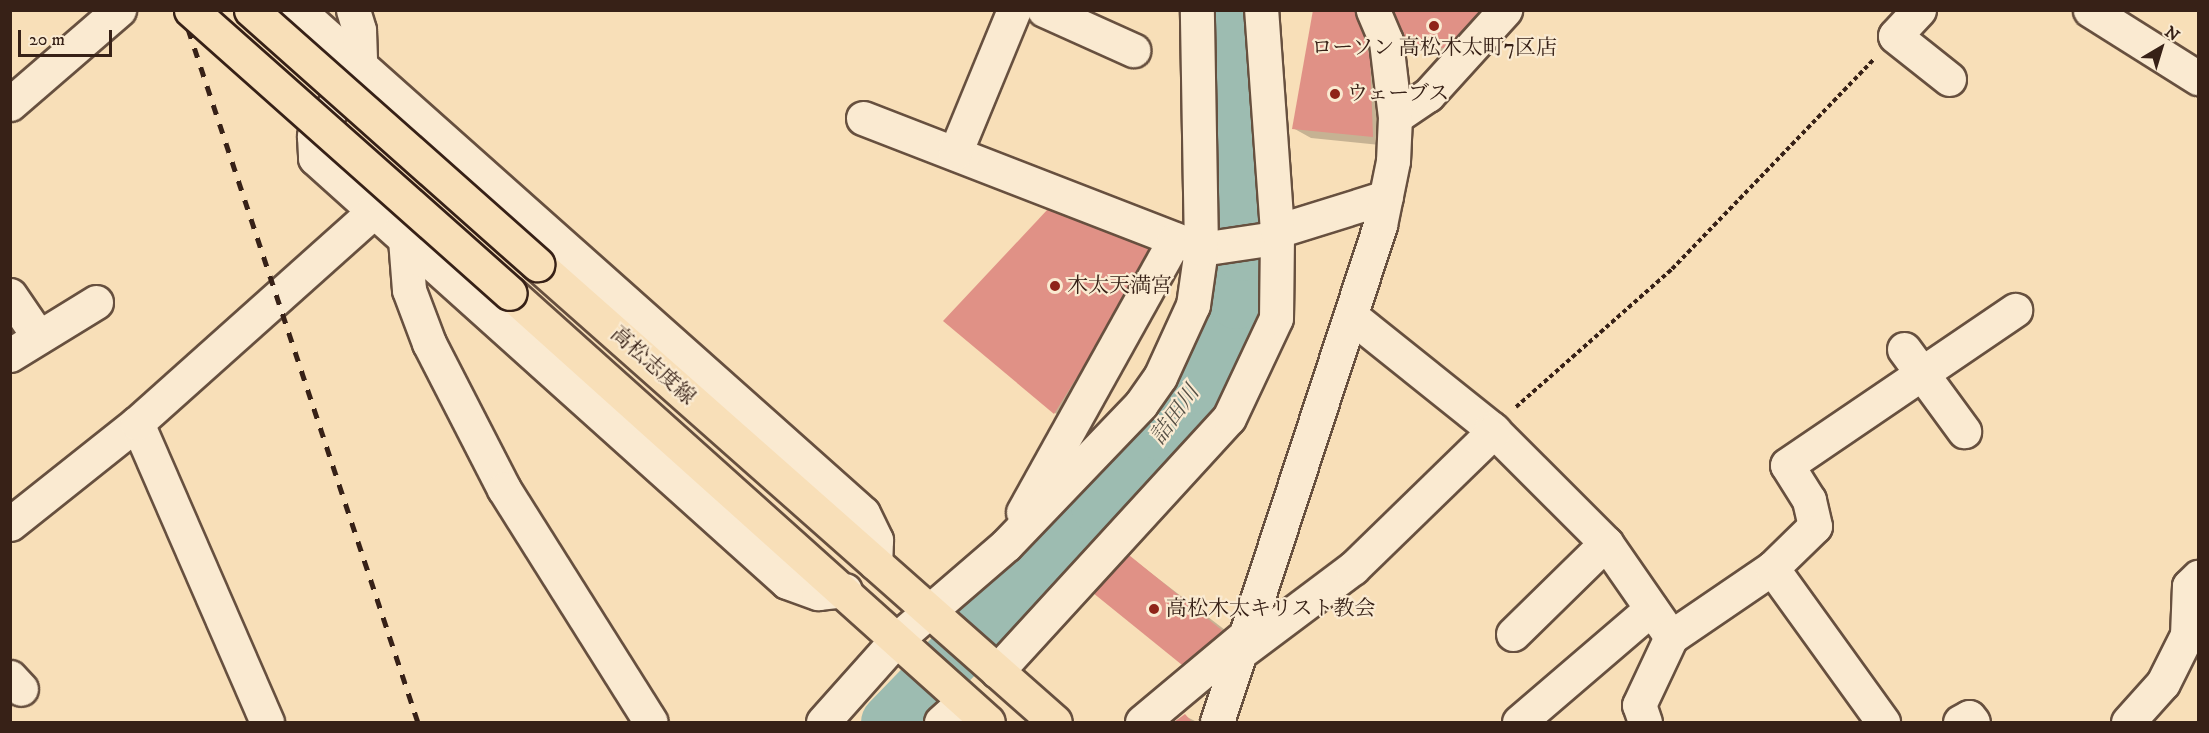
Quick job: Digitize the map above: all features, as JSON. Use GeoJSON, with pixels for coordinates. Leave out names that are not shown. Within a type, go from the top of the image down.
{"type":"FeatureCollection","features":[{"type":"Feature","properties":{"kind":"main road","name":"高松志度線"},"geometry":{"type":"LineString","coordinates":[[191,10],[845,590],[902,644],[954,706],[988,723]]}},
{"type":"Feature","properties":{"kind":"main road","name":"高松志度線"},"geometry":{"type":"LineString","coordinates":[[251,10],[935,614],[1055,723]]}},
{"type":"Feature","properties":{"kind":"street"},"geometry":{"type":"LineString","coordinates":[[10,104],[120,10]]}},
{"type":"Feature","properties":{"kind":"street"},"geometry":{"type":"LineString","coordinates":[[298,10],[864,513],[876,540],[875,563]]}},
{"type":"Feature","properties":{"kind":"street"},"geometry":{"type":"LineString","coordinates":[[353,10],[359,30],[360,65],[314,136],[315,158],[787,582],[818,593],[845,590]]}},
{"type":"Feature","properties":{"kind":"street"},"geometry":{"type":"LineString","coordinates":[[955,153],[1014,10]]}},
{"type":"Feature","properties":{"kind":"street"},"geometry":{"type":"LineString","coordinates":[[1044,10],[1133,50]]}},
{"type":"Feature","properties":{"kind":"street"},"geometry":{"type":"LineString","coordinates":[[824,723],[902,644],[1006,546],[1141,404],[1160,377],[1193,305],[1200,27],[1197,10]]}},
{"type":"Feature","properties":{"kind":"street"},"geometry":{"type":"LineString","coordinates":[[992,665],[1229,418],[1276,318],[1261,10]]}},
{"type":"Feature","properties":{"kind":"street"},"geometry":{"type":"LineString","coordinates":[[1218,723],[1352,316],[1386,197],[1395,117],[1386,41],[1373,10]]}},
{"type":"Feature","properties":{"kind":"street"},"geometry":{"type":"LineString","coordinates":[[1395,117],[1428,95],[1505,10]]}},
{"type":"Feature","properties":{"kind":"street"},"geometry":{"type":"LineString","coordinates":[[1919,10],[1895,36],[1949,79]]}},
{"type":"Feature","properties":{"kind":"street"},"geometry":{"type":"LineString","coordinates":[[2103,14],[2199,78]]}},
{"type":"Feature","properties":{"kind":"street"},"geometry":{"type":"LineString","coordinates":[[863,118],[1196,244],[1273,235],[1386,197]]}},
{"type":"Feature","properties":{"kind":"street"},"geometry":{"type":"LineString","coordinates":[[10,524],[137,423],[374,211]]}},
{"type":"Feature","properties":{"kind":"street"},"geometry":{"type":"LineString","coordinates":[[405,238],[409,290],[429,343],[504,489],[651,723]]}},
{"type":"Feature","properties":{"kind":"street"},"geometry":{"type":"LineString","coordinates":[[1006,546],[1196,244]]}},
{"type":"Feature","properties":{"kind":"street"},"geometry":{"type":"LineString","coordinates":[[10,295],[38,336]]}},
{"type":"Feature","properties":{"kind":"street"},"geometry":{"type":"LineString","coordinates":[[10,355],[96,302]]}},
{"type":"Feature","properties":{"kind":"street"},"geometry":{"type":"LineString","coordinates":[[1645,723],[1639,705],[1671,637],[1772,568],[1815,526],[1809,500],[1787,465],[1914,362],[2015,310]]}},
{"type":"Feature","properties":{"kind":"street"},"geometry":{"type":"LineString","coordinates":[[1352,316],[1492,429],[1606,543],[1671,637]]}},
{"type":"Feature","properties":{"kind":"street"},"geometry":{"type":"LineString","coordinates":[[1914,362],[1964,431]]}},
{"type":"Feature","properties":{"kind":"street"},"geometry":{"type":"LineString","coordinates":[[137,423],[267,723]]}},
{"type":"Feature","properties":{"kind":"street"},"geometry":{"type":"LineString","coordinates":[[1142,723],[1243,644],[1353,568],[1492,429]]}},
{"type":"Feature","properties":{"kind":"street"},"geometry":{"type":"LineString","coordinates":[[1513,634],[1606,543]]}},
{"type":"Feature","properties":{"kind":"street"},"geometry":{"type":"LineString","coordinates":[[1772,568],[1883,723]]}},
{"type":"Feature","properties":{"kind":"street"},"geometry":{"type":"LineString","coordinates":[[2128,723],[2163,683],[2187,635],[2189,586],[2199,578]]}},
{"type":"Feature","properties":{"kind":"street"},"geometry":{"type":"LineString","coordinates":[[1519,723],[1651,609]]}},
{"type":"Feature","properties":{"kind":"street"},"geometry":{"type":"LineString","coordinates":[[1960,723],[1969,717],[1973,723]]}},
{"type":"Feature","properties":{"kind":"path"},"geometry":{"type":"LineString","coordinates":[[1492,429],[1672,269],[1895,36]]}},
{"type":"Feature","properties":{"kind":"building","name":"ウェーブス"},"geometry":{"type":"Polygon","coordinates":[[[1313,10],[1357,10],[1370,58],[1373,137],[1292,129],[1313,10]]]}},
{"type":"Feature","properties":{"kind":"building","name":"ローソン 高松木太町7区店"},"geometry":{"type":"Polygon","coordinates":[[[1393,10],[1487,10],[1449,49],[1402,42],[1393,10]]]}},
{"type":"Feature","properties":{"kind":"building","name":"木太天満宮"},"geometry":{"type":"Polygon","coordinates":[[[1048,209],[1156,250],[1054,414],[943,321],[1048,209]]]}},
{"type":"Feature","properties":{"kind":"building","name":"高松木太キリスト教会"},"geometry":{"type":"Polygon","coordinates":[[[1124,551],[1222,630],[1189,671],[1091,591],[1124,551]]]}},
{"type":"Feature","properties":{"kind":"building"},"geometry":{"type":"Polygon","coordinates":[[[1185,714],[1192,722],[1174,722],[1185,714]]]}},
{"type":"Feature","properties":{"kind":"waterway","name":"詰田川"},"geometry":{"type":"LineString","coordinates":[[889,722],[1099,505],[1164,433],[1198,385],[1236,300],[1241,252],[1230,10]]}},
{"type":"Feature","properties":{"kind":"railway"},"geometry":{"type":"LineString","coordinates":[[182,10],[418,722]]}},
{"type":"Feature","properties":{"kind":"place","name":"ローソン 高松木太町7区店"},"geometry":{"type":"Point","coordinates":[1434,26]}},
{"type":"Feature","properties":{"kind":"place","name":"ウェーブス"},"geometry":{"type":"Point","coordinates":[1335,94]}},
{"type":"Feature","properties":{"kind":"place","name":"木太天満宮"},"geometry":{"type":"Point","coordinates":[1055,286]}},
{"type":"Feature","properties":{"kind":"place","name":"高松木太キリスト教会"},"geometry":{"type":"Point","coordinates":[1154,609]}}]}
